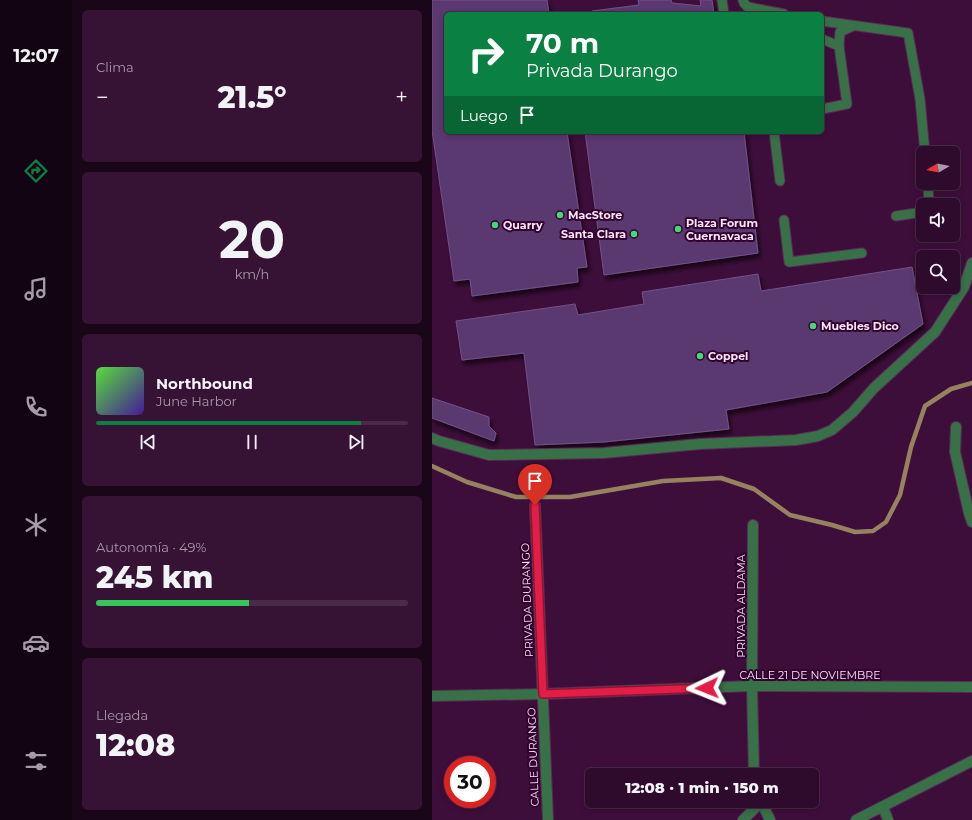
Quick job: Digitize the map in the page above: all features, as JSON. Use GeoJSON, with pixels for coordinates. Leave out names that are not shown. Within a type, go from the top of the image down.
{"type":"FeatureCollection","features":[{"type":"Feature","properties":{"kind":"street"},"geometry":{"type":"LineString","coordinates":[[432,438],[489,455],[604,453],[700,444],[796,440],[818,436],[832,430],[853,412],[874,388],[935,332],[964,288],[972,263]]}},
{"type":"Feature","properties":{"kind":"street"},"geometry":{"type":"LineString","coordinates":[[956,427],[955,452],[972,522]]}},
{"type":"Feature","properties":{"kind":"street","name":"PRIVADA DURANGO"},"geometry":{"type":"LineString","coordinates":[[535,505],[543,694]]}},
{"type":"Feature","properties":{"kind":"street","name":"PRIVADA ALDAMA"},"geometry":{"type":"LineString","coordinates":[[753,525],[752,686],[754,768]]}},
{"type":"Feature","properties":{"kind":"street","name":"CALLE 21 DE NOVIEMBRE"},"geometry":{"type":"LineString","coordinates":[[432,696],[543,694],[752,686],[972,687]]}},
{"type":"Feature","properties":{"kind":"street","name":"CALLE DURANGO"},"geometry":{"type":"LineString","coordinates":[[543,694],[548,820]]}},
{"type":"Feature","properties":{"kind":"street"},"geometry":{"type":"LineString","coordinates":[[856,820],[972,761]]}},
{"type":"Feature","properties":{"kind":"street"},"geometry":{"type":"LineString","coordinates":[[883,807],[888,820]]}},
{"type":"Feature","properties":{"kind":"street"},"geometry":{"type":"LineString","coordinates":[[743,820],[754,808]]}},
{"type":"Feature","properties":{"kind":"street"},"geometry":{"type":"LineString","coordinates":[[764,808],[770,820]]}},
{"type":"Feature","properties":{"kind":"lane"},"geometry":{"type":"LineString","coordinates":[[722,0],[724,12]]}},
{"type":"Feature","properties":{"kind":"lane"},"geometry":{"type":"LineString","coordinates":[[748,7],[774,12]]}},
{"type":"Feature","properties":{"kind":"lane"},"geometry":{"type":"LineString","coordinates":[[824,21],[908,33],[920,99],[924,146]]}},
{"type":"Feature","properties":{"kind":"lane"},"geometry":{"type":"LineString","coordinates":[[824,109],[847,104],[839,46],[840,32],[853,26]]}},
{"type":"Feature","properties":{"kind":"lane"},"geometry":{"type":"LineString","coordinates":[[824,40],[839,46]]}},
{"type":"Feature","properties":{"kind":"lane"},"geometry":{"type":"LineString","coordinates":[[774,134],[780,181]]}},
{"type":"Feature","properties":{"kind":"lane"},"geometry":{"type":"LineString","coordinates":[[896,216],[916,213]]}},
{"type":"Feature","properties":{"kind":"lane"},"geometry":{"type":"LineString","coordinates":[[784,220],[789,262],[862,252]]}},
{"type":"Feature","properties":{"kind":"building"},"geometry":{"type":"Polygon","coordinates":[[[432,0],[547,0],[549,12],[444,12],[444,134],[567,134],[587,267],[577,268],[578,282],[472,296],[470,279],[454,281],[432,130],[432,0]]]}},
{"type":"Feature","properties":{"kind":"building"},"geometry":{"type":"Polygon","coordinates":[[[638,0],[671,0],[672,3],[701,6],[700,0],[712,0],[714,12],[592,12],[639,5],[638,0]]]}},
{"type":"Feature","properties":{"kind":"building"},"geometry":{"type":"Polygon","coordinates":[[[585,134],[744,134],[758,253],[604,275],[585,134]]]}},
{"type":"Feature","properties":{"kind":"building"},"geometry":{"type":"Polygon","coordinates":[[[912,267],[923,324],[827,392],[726,410],[729,429],[604,442],[535,445],[524,353],[462,360],[456,321],[575,304],[578,315],[644,304],[642,292],[758,274],[761,291],[912,267]]]}},
{"type":"Feature","properties":{"kind":"building"},"geometry":{"type":"Polygon","coordinates":[[[432,398],[489,417],[489,426],[496,433],[494,441],[432,418],[432,398]]]}},
{"type":"Feature","properties":{"kind":"waterway"},"geometry":{"type":"LineString","coordinates":[[432,466],[467,482],[516,497],[570,497],[663,481],[721,478],[754,489],[790,515],[855,532],[873,531],[886,522],[900,495],[911,447],[925,406],[951,389],[972,383]]}},
{"type":"Feature","properties":{"kind":"place","name":"MacStore"},"geometry":{"type":"Point","coordinates":[560,215]}},
{"type":"Feature","properties":{"kind":"place","name":"Quarry"},"geometry":{"type":"Point","coordinates":[495,225]}},
{"type":"Feature","properties":{"kind":"place","name":"Plaza Forum Cuernavaca"},"geometry":{"type":"Point","coordinates":[678,229]}},
{"type":"Feature","properties":{"kind":"place","name":"Santa Clara"},"geometry":{"type":"Point","coordinates":[634,234]}},
{"type":"Feature","properties":{"kind":"place","name":"Muebles Dico"},"geometry":{"type":"Point","coordinates":[813,326]}},
{"type":"Feature","properties":{"kind":"place","name":"Coppel"},"geometry":{"type":"Point","coordinates":[700,356]}},
{"type":"Feature","properties":{"kind":"route"},"geometry":{"type":"LineString","coordinates":[[535,505],[543,694],[707,688]]}}]}
